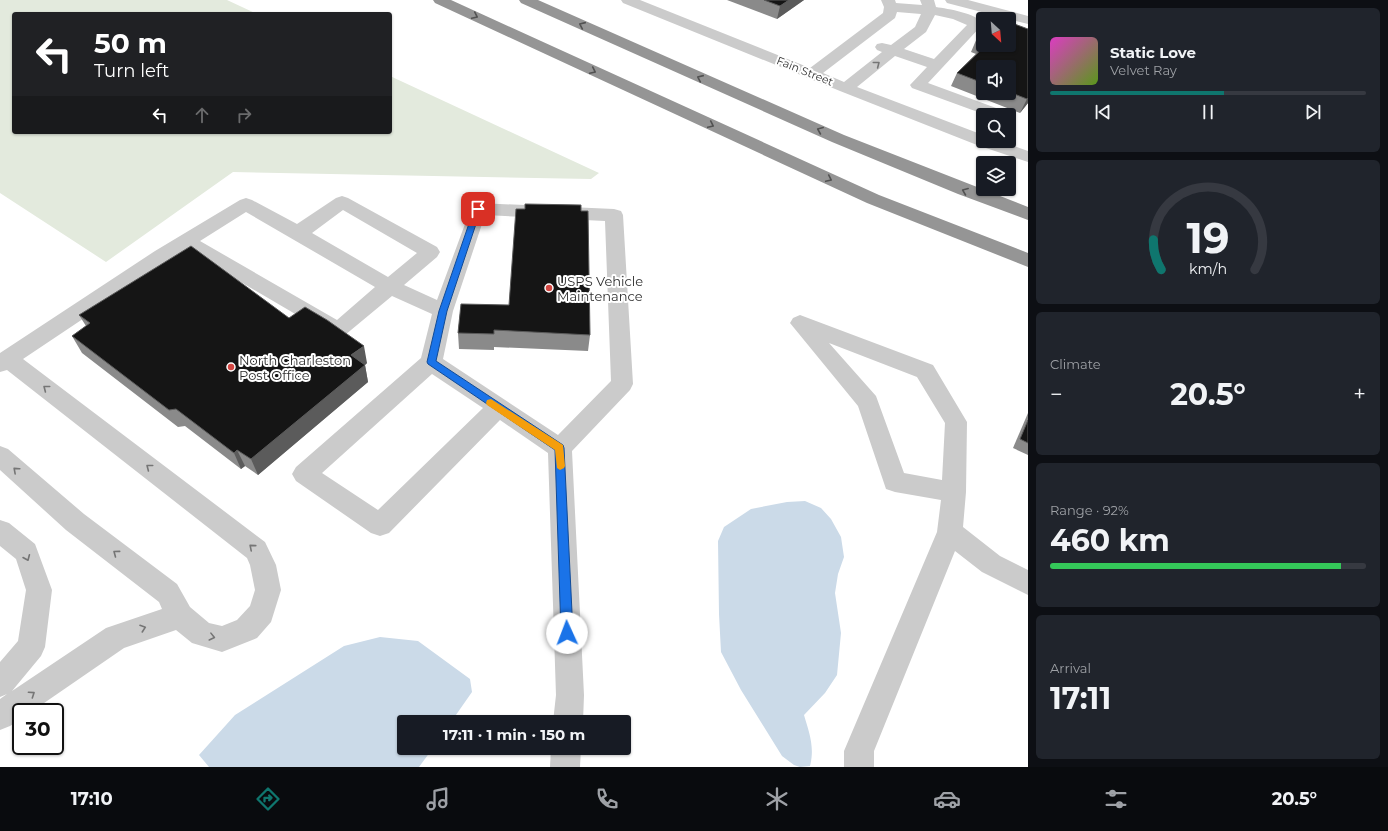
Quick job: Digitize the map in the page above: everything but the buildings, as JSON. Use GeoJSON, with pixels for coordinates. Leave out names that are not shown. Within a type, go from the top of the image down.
{"type":"FeatureCollection","features":[{"type":"Feature","properties":{"kind":"highway"},"geometry":{"type":"LineString","coordinates":[[440,0],[873,199],[1028,260]]}},
{"type":"Feature","properties":{"kind":"highway"},"geometry":{"type":"LineString","coordinates":[[526,0],[743,97],[966,192],[1028,214]]}},
{"type":"Feature","properties":{"kind":"street","name":"Fain Street"},"geometry":{"type":"LineString","coordinates":[[628,0],[846,88],[976,138]]}},
{"type":"Feature","properties":{"kind":"street"},"geometry":{"type":"LineString","coordinates":[[950,0],[1028,20]]}},
{"type":"Feature","properties":{"kind":"street"},"geometry":{"type":"LineString","coordinates":[[812,74],[890,15],[890,3],[929,5],[970,19],[976,24],[918,85],[982,108]]}},
{"type":"Feature","properties":{"kind":"street"},"geometry":{"type":"LineString","coordinates":[[846,88],[921,29],[929,5]]}},
{"type":"Feature","properties":{"kind":"street"},"geometry":{"type":"LineString","coordinates":[[860,38],[893,51],[936,65]]}},
{"type":"Feature","properties":{"kind":"street","name":"Fain Street"},"geometry":{"type":"LineString","coordinates":[[1003,148],[1028,157]]}},
{"type":"Feature","properties":{"kind":"street"},"geometry":{"type":"LineString","coordinates":[[186,241],[338,330],[430,252],[342,202],[298,233]]}},
{"type":"Feature","properties":{"kind":"street"},"geometry":{"type":"LineString","coordinates":[[0,456],[75,522],[168,593],[180,616],[202,634],[222,639],[247,629],[262,613],[268,590],[263,565],[256,550],[4,362],[186,241],[246,204],[390,286],[443,311]]}},
{"type":"Feature","properties":{"kind":"street"},"geometry":{"type":"LineString","coordinates":[[498,408],[380,525],[304,474],[432,362],[443,311],[478,209],[614,215],[622,384],[560,448],[570,695],[569,715]]}},
{"type":"Feature","properties":{"kind":"street"},"geometry":{"type":"LineString","coordinates":[[859,767],[859,751],[950,532],[954,492],[956,422],[925,371],[800,323],[868,402],[895,482],[954,492]]}},
{"type":"Feature","properties":{"kind":"street"},"geometry":{"type":"LineString","coordinates":[[432,362],[498,408],[560,448]]}},
{"type":"Feature","properties":{"kind":"street"},"geometry":{"type":"LineString","coordinates":[[0,531],[26,552],[39,590],[31,647],[0,683]]}},
{"type":"Feature","properties":{"kind":"street"},"geometry":{"type":"LineString","coordinates":[[950,532],[991,564],[1028,583]]}},
{"type":"Feature","properties":{"kind":"street"},"geometry":{"type":"LineString","coordinates":[[0,716],[116,637],[180,616]]}},
{"type":"Feature","properties":{"kind":"street"},"geometry":{"type":"LineString","coordinates":[[565,767],[566,755]]}},
{"type":"Feature","properties":{"kind":"shaded area"},"geometry":{"type":"Polygon","coordinates":[[[0,0],[227,0],[253,12],[12,12],[12,134],[392,134],[392,77],[599,173],[591,179],[233,172],[106,262],[0,193],[0,0]]]}},
{"type":"Feature","properties":{"kind":"water"},"geometry":{"type":"Polygon","coordinates":[[[805,501],[821,508],[831,519],[841,537],[844,557],[838,574],[835,593],[841,633],[837,675],[825,693],[804,715],[811,740],[812,752],[810,766],[800,767],[794,765],[782,756],[741,690],[721,652],[718,541],[724,527],[751,509],[787,502],[805,501]]]}},
{"type":"Feature","properties":{"kind":"water"},"geometry":{"type":"Polygon","coordinates":[[[380,637],[418,641],[470,679],[472,692],[456,715],[397,715],[397,755],[428,755],[419,767],[209,767],[199,755],[235,715],[344,646],[380,637]]]}},
{"type":"Feature","properties":{"kind":"slow traffic"},"geometry":{"type":"LineString","coordinates":[[491,403],[560,448],[560,466]]}},
{"type":"Feature","properties":{"kind":"place","name":"USPS Vehicle Maintenance"},"geometry":{"type":"Point","coordinates":[549,288]}},
{"type":"Feature","properties":{"kind":"place","name":"North Charleston Post Office"},"geometry":{"type":"Point","coordinates":[231,367]}},
{"type":"Feature","properties":{"kind":"route"},"geometry":{"type":"LineString","coordinates":[[478,209],[443,311],[432,362],[498,408],[560,448],[567,633]]}}]}
